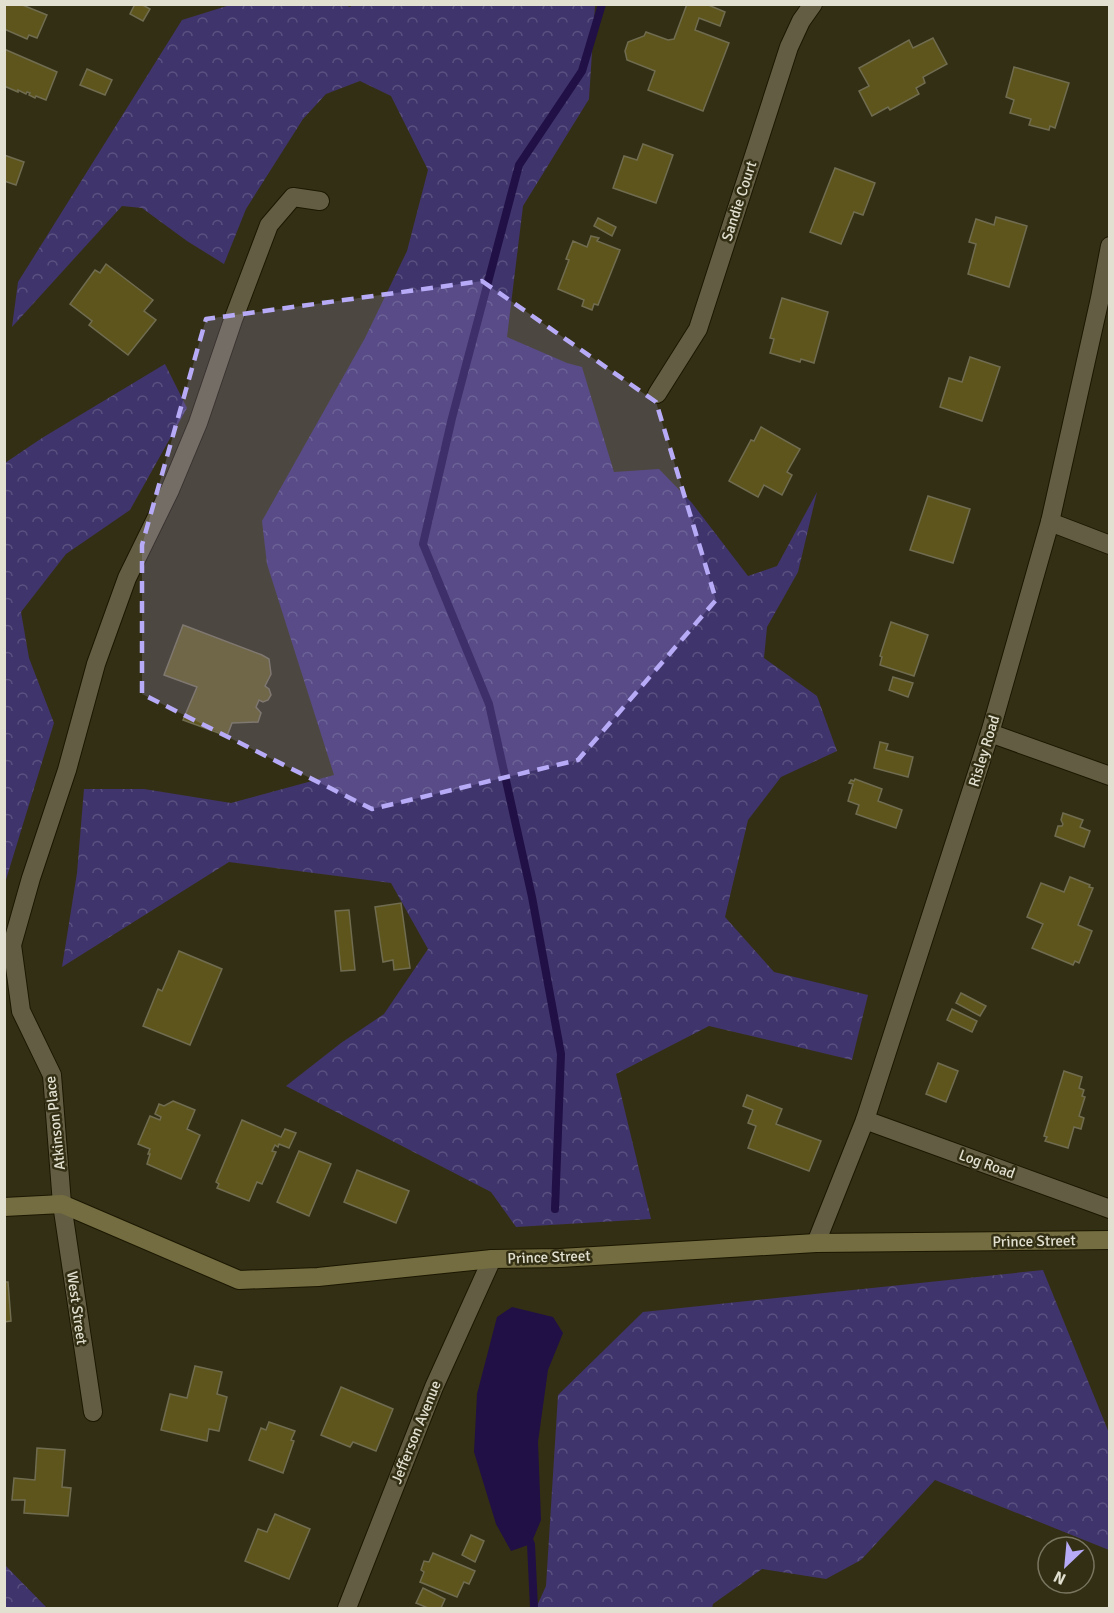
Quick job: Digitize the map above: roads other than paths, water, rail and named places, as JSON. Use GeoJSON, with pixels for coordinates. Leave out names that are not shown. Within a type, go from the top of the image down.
{"type":"FeatureCollection","features":[{"type":"Feature","properties":{"kind":"street","name":"Sandie Court"},"geometry":{"type":"LineString","coordinates":[[657,394],[698,329],[789,47],[801,21],[813,4]]}},
{"type":"Feature","properties":{"kind":"street","name":"Atkinson Place"},"geometry":{"type":"LineString","coordinates":[[62,1204],[52,1075],[21,1011],[12,945],[96,664],[127,578],[170,490],[198,423],[233,320],[270,225],[293,197],[320,201]]}},
{"type":"Feature","properties":{"kind":"street","name":"Risley Road"},"geometry":{"type":"LineString","coordinates":[[816,1243],[865,1120],[990,733],[1050,522],[1105,299],[1110,246]]}},
{"type":"Feature","properties":{"kind":"street"},"geometry":{"type":"LineString","coordinates":[[1050,522],[1110,545]]}},
{"type":"Feature","properties":{"kind":"street"},"geometry":{"type":"LineString","coordinates":[[990,733],[1110,776]]}},
{"type":"Feature","properties":{"kind":"street","name":"Log Road"},"geometry":{"type":"LineString","coordinates":[[865,1120],[1110,1209]]}},
{"type":"Feature","properties":{"kind":"street","name":"Prince Street"},"geometry":{"type":"LineString","coordinates":[[4,1207],[62,1204],[239,1280],[318,1277],[492,1259],[560,1258],[816,1243],[1110,1240]]}},
{"type":"Feature","properties":{"kind":"street","name":"West Street"},"geometry":{"type":"LineString","coordinates":[[62,1204],[93,1412]]}},
{"type":"Feature","properties":{"kind":"street","name":"Jefferson Avenue"},"geometry":{"type":"LineString","coordinates":[[347,1608],[434,1387],[492,1259]]}},
{"type":"Feature","properties":{"kind":"waterway"},"geometry":{"type":"LineString","coordinates":[[555,1209],[561,1054],[532,897],[489,704],[423,544],[452,418],[519,165],[582,71],[602,4]]}},
{"type":"Feature","properties":{"kind":"waterway"},"geometry":{"type":"LineString","coordinates":[[527,1535],[531,1544],[534,1608]]}}]}
